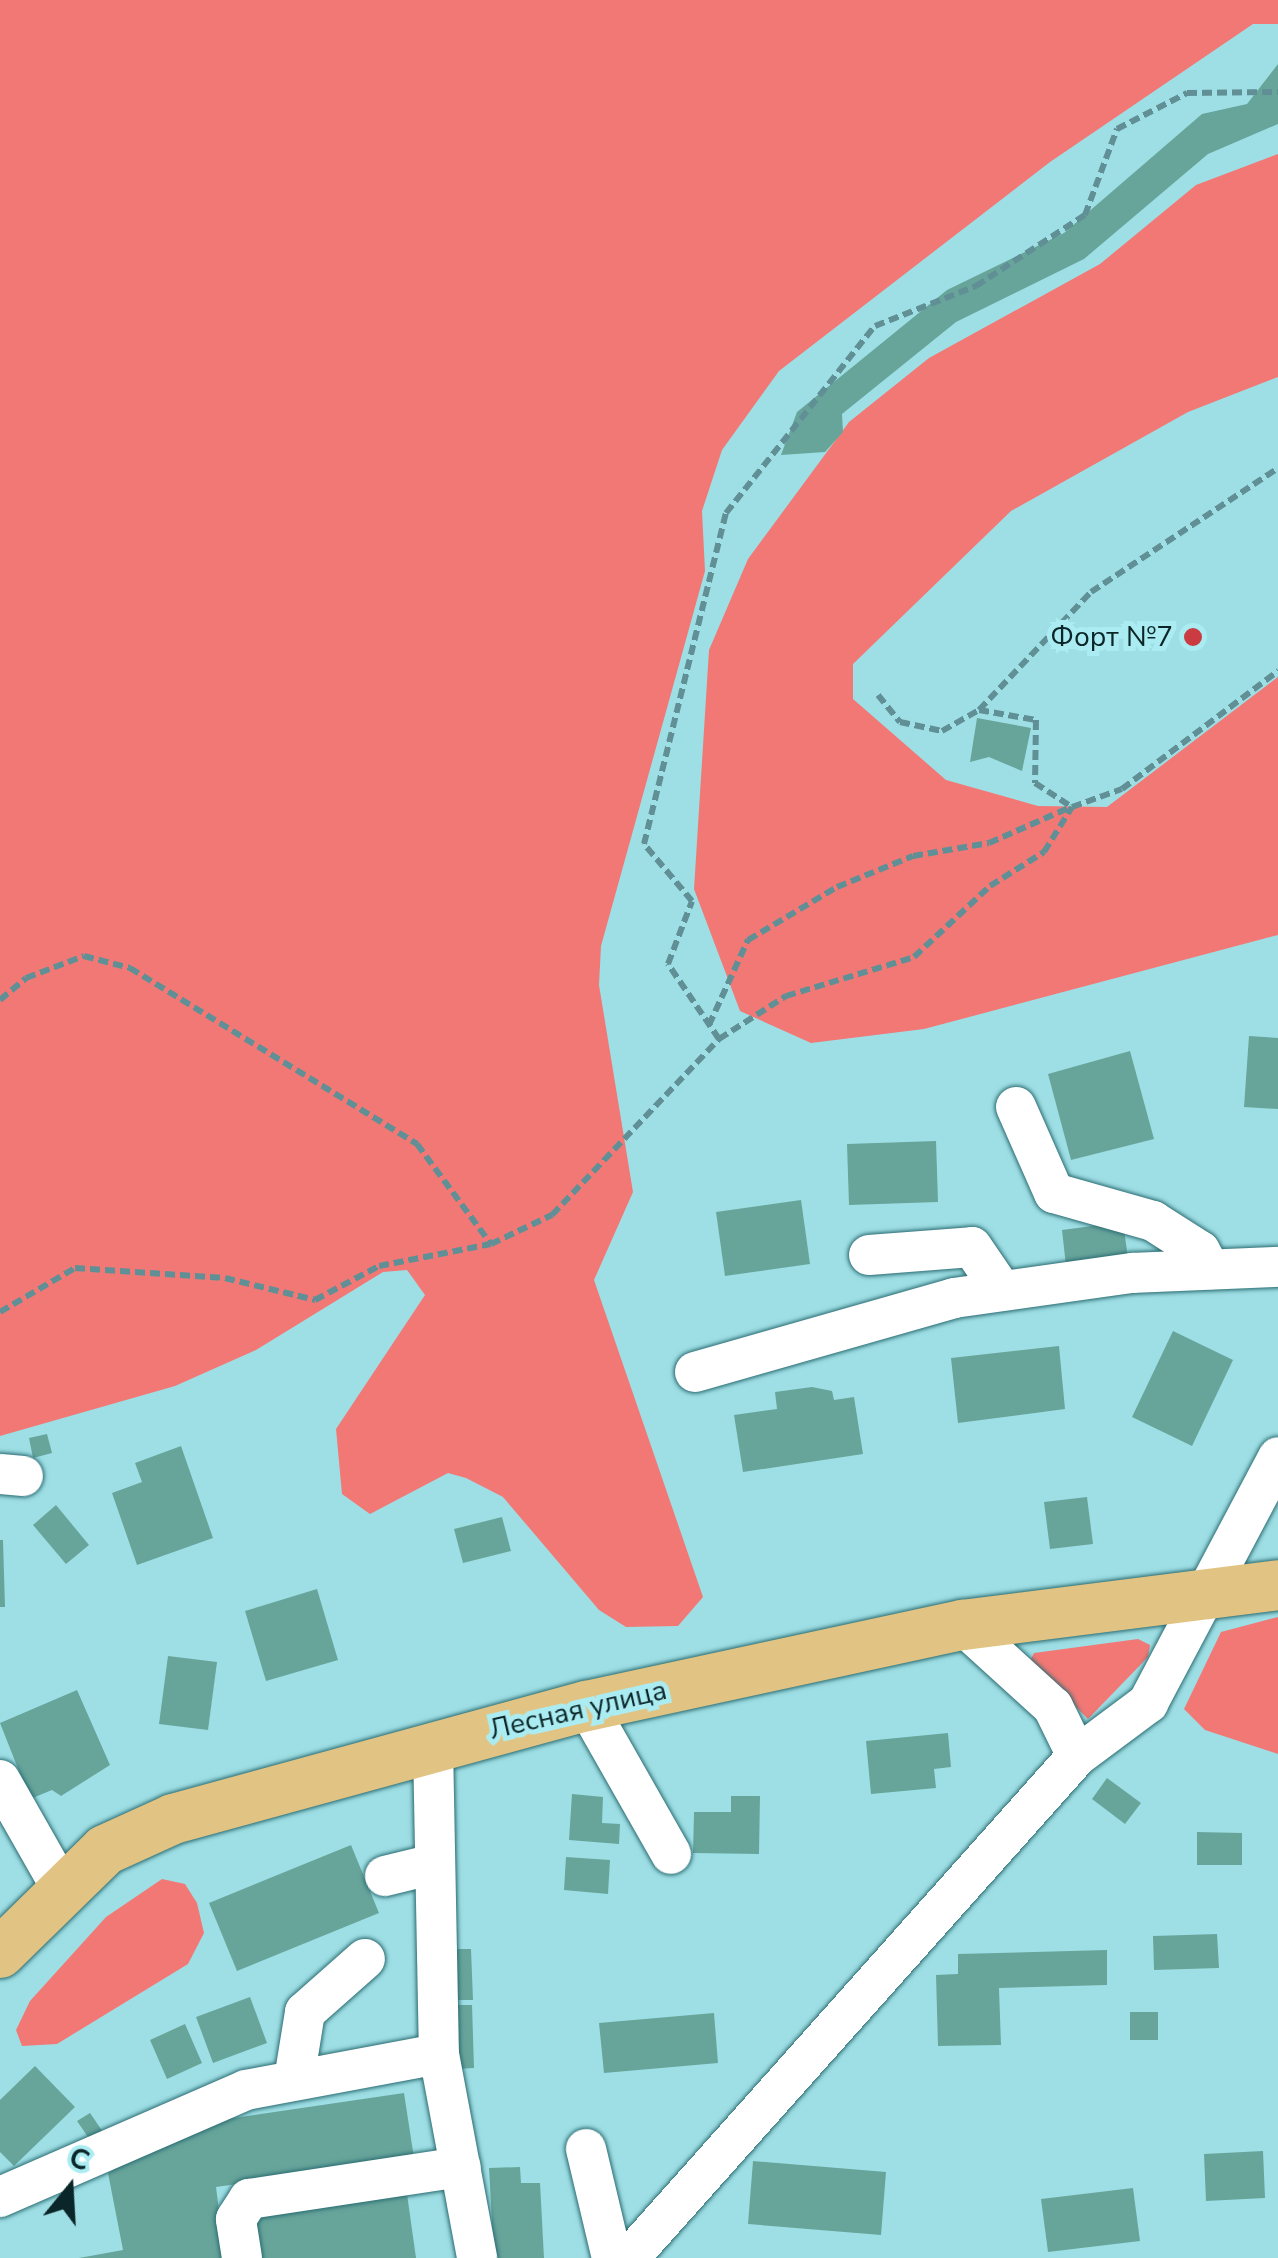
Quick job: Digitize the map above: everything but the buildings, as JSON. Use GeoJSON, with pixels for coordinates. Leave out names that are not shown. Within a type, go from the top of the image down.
{"type":"FeatureCollection","features":[{"type":"Feature","properties":{"kind":"main road","name":"Лесная улица"},"geometry":{"type":"LineString","coordinates":[[0,1953],[104,1850],[173,1819],[587,1706],[963,1625],[1278,1586]]}},
{"type":"Feature","properties":{"kind":"lane"},"geometry":{"type":"LineString","coordinates":[[1016,1107],[1054,1192],[1153,1221],[1200,1251],[1210,1269]]}},
{"type":"Feature","properties":{"kind":"lane"},"geometry":{"type":"LineString","coordinates":[[869,1255],[972,1247],[1002,1290]]}},
{"type":"Feature","properties":{"kind":"lane"},"geometry":{"type":"LineString","coordinates":[[695,1372],[1002,1290],[1210,1269],[1278,1267]]}},
{"type":"Feature","properties":{"kind":"lane"},"geometry":{"type":"LineString","coordinates":[[629,2258],[1078,1756],[1148,1703],[1209,1594],[1278,1457]]}},
{"type":"Feature","properties":{"kind":"lane"},"geometry":{"type":"LineString","coordinates":[[963,1625],[1054,1707],[1078,1756]]}},
{"type":"Feature","properties":{"kind":"lane"},"geometry":{"type":"LineString","coordinates":[[587,1706],[671,1854]]}},
{"type":"Feature","properties":{"kind":"lane"},"geometry":{"type":"LineString","coordinates":[[433,1745],[440,2054],[476,2258]]}},
{"type":"Feature","properties":{"kind":"lane"},"geometry":{"type":"LineString","coordinates":[[0,1780],[62,1888]]}},
{"type":"Feature","properties":{"kind":"lane"},"geometry":{"type":"LineString","coordinates":[[386,1876],[434,1864]]}},
{"type":"Feature","properties":{"kind":"lane"},"geometry":{"type":"LineString","coordinates":[[294,2080],[305,2012],[365,1959]]}},
{"type":"Feature","properties":{"kind":"lane"},"geometry":{"type":"LineString","coordinates":[[0,2198],[175,2116],[294,2080],[440,2054]]}},
{"type":"Feature","properties":{"kind":"lane"},"geometry":{"type":"LineString","coordinates":[[586,2149],[612,2258]]}},
{"type":"Feature","properties":{"kind":"lane"},"geometry":{"type":"LineString","coordinates":[[242,2258],[236,2219],[250,2198],[460,2167]]}},
{"type":"Feature","properties":{"kind":"path"},"geometry":{"type":"LineString","coordinates":[[719,1039],[668,964],[692,901],[644,844],[726,513],[875,326],[976,286],[1084,215],[1116,130],[1187,93],[1278,92]]}},
{"type":"Feature","properties":{"kind":"path"},"geometry":{"type":"LineString","coordinates":[[878,696],[900,722],[942,731],[979,710],[1090,592],[1278,468]]}},
{"type":"Feature","properties":{"kind":"path"},"geometry":{"type":"LineString","coordinates":[[710,1026],[748,940],[836,887],[912,856],[989,843],[1072,806],[1122,790],[1278,671]]}},
{"type":"Feature","properties":{"kind":"path"},"geometry":{"type":"LineString","coordinates":[[979,710],[1036,720],[1035,783],[1072,806]]}},
{"type":"Feature","properties":{"kind":"path"},"geometry":{"type":"LineString","coordinates":[[0,1312],[75,1268],[225,1278],[314,1300],[379,1266],[491,1244],[552,1215],[719,1039],[786,996],[914,957],[990,886],[1044,852],[1072,806]]}},
{"type":"Feature","properties":{"kind":"path"},"geometry":{"type":"LineString","coordinates":[[0,1000],[26,978],[84,956],[130,968],[417,1144],[491,1244]]}},
{"type":"Feature","properties":{"kind":"shaded area"},"geometry":{"type":"Polygon","coordinates":[[[0,0],[1278,0],[1278,24],[1253,24],[1050,162],[779,371],[722,450],[702,511],[705,571],[601,946],[599,985],[633,1192],[594,1280],[703,1597],[678,1626],[626,1627],[599,1610],[503,1497],[466,1478],[448,1473],[370,1514],[342,1494],[336,1429],[425,1295],[407,1270],[383,1272],[256,1350],[175,1386],[0,1436],[0,0]]]}},
{"type":"Feature","properties":{"kind":"shaded area"},"geometry":{"type":"Polygon","coordinates":[[[1278,154],[1278,377],[1188,412],[1011,511],[853,664],[853,699],[946,780],[1038,806],[1107,807],[1278,677],[1278,935],[924,1029],[811,1043],[740,1011],[694,889],[709,650],[748,559],[849,422],[929,358],[1100,264],[1196,185],[1278,154]]]}},
{"type":"Feature","properties":{"kind":"shaded area"},"geometry":{"type":"Polygon","coordinates":[[[1278,1617],[1278,1754],[1205,1730],[1184,1709],[1221,1632],[1278,1617]]]}},
{"type":"Feature","properties":{"kind":"shaded area"},"geometry":{"type":"Polygon","coordinates":[[[1138,1639],[1150,1645],[1148,1657],[1088,1719],[1030,1661],[1034,1653],[1138,1639]]]}},
{"type":"Feature","properties":{"kind":"shaded area"},"geometry":{"type":"Polygon","coordinates":[[[162,1879],[185,1884],[197,1903],[204,1933],[188,1964],[57,2044],[22,2046],[16,2030],[30,2001],[106,1917],[162,1879]]]}},
{"type":"Feature","properties":{"kind":"place","name":"Форт №7"},"geometry":{"type":"Point","coordinates":[1193,637]}}]}
